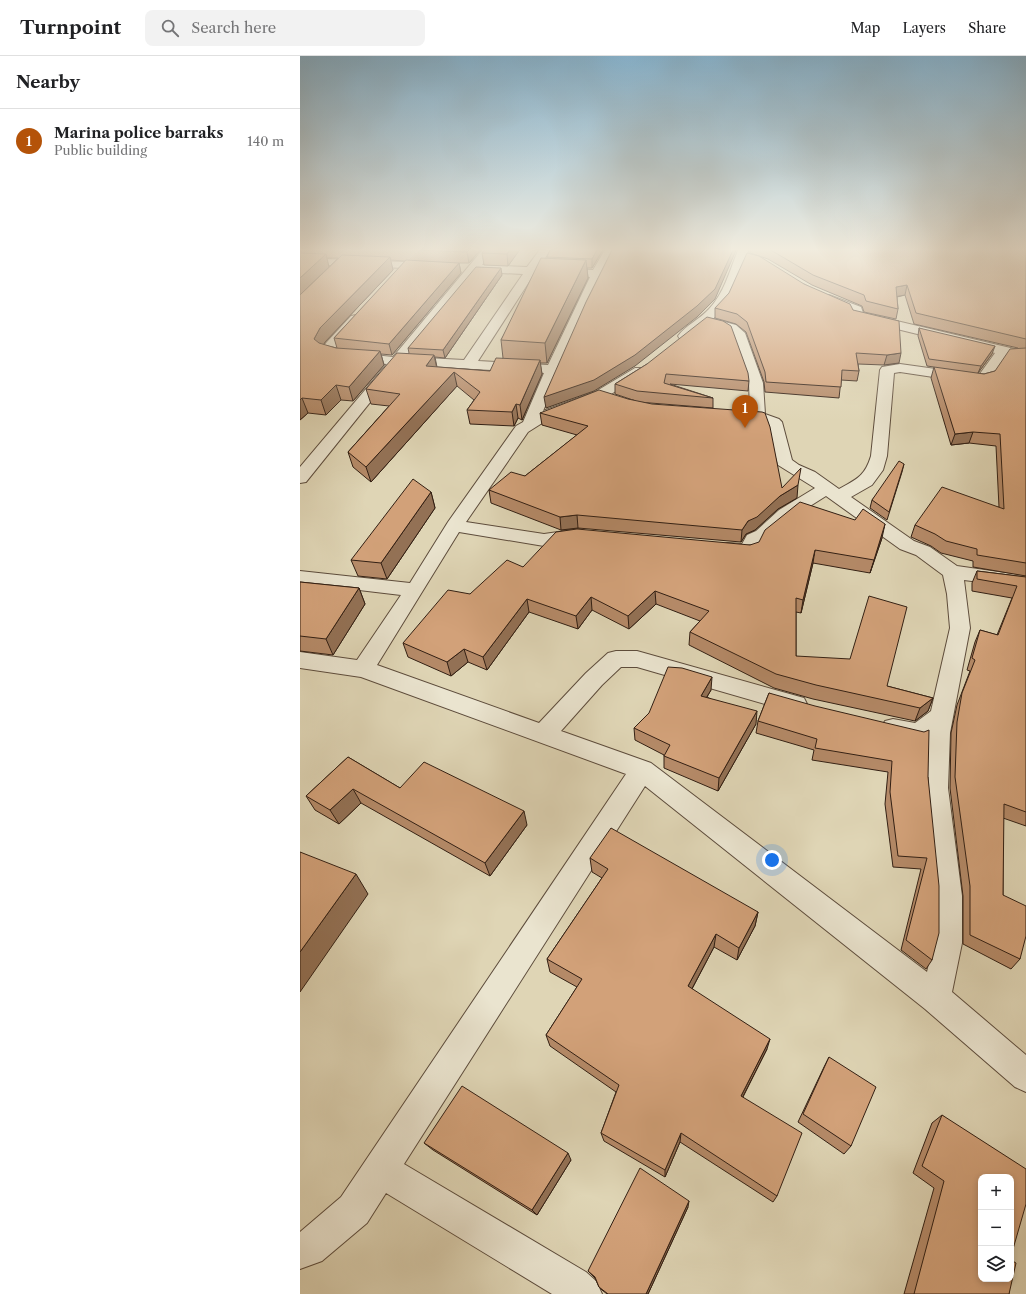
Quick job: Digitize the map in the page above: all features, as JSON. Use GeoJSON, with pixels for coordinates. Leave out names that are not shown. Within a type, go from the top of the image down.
{"type":"FeatureCollection","features":[{"type":"Feature","properties":{"kind":"street"},"geometry":{"type":"LineString","coordinates":[[300,478],[443,306]]}},
{"type":"Feature","properties":{"kind":"street"},"geometry":{"type":"LineString","coordinates":[[468,365],[508,306]]}},
{"type":"Feature","properties":{"kind":"street"},"geometry":{"type":"LineString","coordinates":[[531,422],[582,306]]}},
{"type":"Feature","properties":{"kind":"street"},"geometry":{"type":"LineString","coordinates":[[672,346],[703,321],[717,306]]}},
{"type":"Feature","properties":{"kind":"street"},"geometry":{"type":"LineString","coordinates":[[847,306],[857,310],[856,315],[1021,355]]}},
{"type":"Feature","properties":{"kind":"street"},"geometry":{"type":"LineString","coordinates":[[363,311],[327,352],[337,356],[397,361],[553,369]]}},
{"type":"Feature","properties":{"kind":"street"},"geometry":{"type":"LineString","coordinates":[[703,321],[735,329],[738,333],[756,383],[758,417]]}},
{"type":"Feature","properties":{"kind":"street"},"geometry":{"type":"LineString","coordinates":[[711,548],[749,551],[754,539],[762,535],[785,514],[833,492],[866,481],[875,470],[879,456],[886,370],[900,368],[980,380],[985,378],[1002,354],[1021,355]]}},
{"type":"Feature","properties":{"kind":"street"},"geometry":{"type":"LineString","coordinates":[[363,669],[415,590],[454,526],[522,429],[531,422],[600,395],[647,365]]}},
{"type":"Feature","properties":{"kind":"street"},"geometry":{"type":"LineString","coordinates":[[600,395],[620,402]]}},
{"type":"Feature","properties":{"kind":"street"},"geometry":{"type":"LineString","coordinates":[[720,414],[758,417],[774,422],[784,462],[793,469],[809,476],[833,492],[907,545],[923,551],[952,572],[1026,582]]}},
{"type":"Feature","properties":{"kind":"street"},"geometry":{"type":"LineString","coordinates":[[454,526],[544,540],[578,535],[594,537]]}},
{"type":"Feature","properties":{"kind":"street"},"geometry":{"type":"LineString","coordinates":[[936,998],[948,943],[948,896],[936,788],[938,733],[960,628],[957,594],[952,572]]}},
{"type":"Feature","properties":{"kind":"street"},"geometry":{"type":"LineString","coordinates":[[300,577],[415,590]]}},
{"type":"Feature","properties":{"kind":"street"},"geometry":{"type":"LineString","coordinates":[[544,734],[594,679],[616,659],[637,659],[818,710]]}},
{"type":"Feature","properties":{"kind":"street"},"geometry":{"type":"LineString","coordinates":[[300,660],[363,669],[642,770],[936,998],[1026,1076]]}},
{"type":"Feature","properties":{"kind":"street"},"geometry":{"type":"LineString","coordinates":[[876,724],[919,733],[942,715]]}},
{"type":"Feature","properties":{"kind":"street"},"geometry":{"type":"LineString","coordinates":[[300,1251],[309,1248],[354,1210],[642,770]]}},
{"type":"Feature","properties":{"kind":"street"},"geometry":{"type":"LineString","coordinates":[[380,1170],[574,1285],[583,1294]]}},
{"type":"Feature","properties":{"kind":"building"},"geometry":{"type":"Polygon","coordinates":[[[300,306],[342,306],[320,328],[314,339],[319,343],[336,348],[380,351],[349,387],[336,385],[321,400],[302,398],[300,400],[300,306]]]}},
{"type":"Feature","properties":{"kind":"building"},"geometry":{"type":"Polygon","coordinates":[[[364,306],[422,306],[389,344],[334,338],[364,306]]]}},
{"type":"Feature","properties":{"kind":"building"},"geometry":{"type":"Polygon","coordinates":[[[443,306],[474,306],[443,350],[408,348],[443,306]]]}},
{"type":"Feature","properties":{"kind":"building"},"geometry":{"type":"Polygon","coordinates":[[[518,306],[563,306],[545,343],[501,340],[518,306]]]}},
{"type":"Feature","properties":{"kind":"building"},"geometry":{"type":"Polygon","coordinates":[[[584,306],[697,306],[635,355],[594,380],[544,397],[584,306]]]}},
{"type":"Feature","properties":{"kind":"building"},"geometry":{"type":"Polygon","coordinates":[[[717,306],[851,306],[853,310],[899,321],[901,353],[887,355],[856,353],[859,371],[842,370],[841,387],[766,382],[765,372],[747,322],[737,314],[715,308],[717,306]]]}},
{"type":"Feature","properties":{"kind":"building"},"geometry":{"type":"Polygon","coordinates":[[[885,306],[898,306],[898,309],[885,306]]]}},
{"type":"Feature","properties":{"kind":"building"},"geometry":{"type":"Polygon","coordinates":[[[914,306],[1026,306],[1026,339],[916,313],[914,306]]]}},
{"type":"Feature","properties":{"kind":"building"},"geometry":{"type":"Polygon","coordinates":[[[707,317],[723,321],[731,326],[748,373],[749,381],[666,374],[664,383],[713,398],[637,391],[615,384],[647,364],[707,317]]]}},
{"type":"Feature","properties":{"kind":"building"},"geometry":{"type":"Polygon","coordinates":[[[919,328],[995,346],[981,366],[929,359],[919,328]]]}},
{"type":"Feature","properties":{"kind":"building"},"geometry":{"type":"Polygon","coordinates":[[[1026,348],[1026,563],[977,555],[977,549],[946,541],[915,525],[942,487],[1004,509],[1000,434],[973,432],[955,434],[934,367],[984,374],[995,371],[1010,349],[1026,348]]]}},
{"type":"Feature","properties":{"kind":"building"},"geometry":{"type":"Polygon","coordinates":[[[397,353],[434,355],[426,366],[490,371],[496,358],[540,360],[520,405],[516,404],[512,412],[467,410],[480,392],[454,372],[366,467],[348,452],[400,394],[366,389],[397,353]]]}},
{"type":"Feature","properties":{"kind":"building"},"geometry":{"type":"Polygon","coordinates":[[[599,390],[628,399],[652,404],[765,413],[770,427],[782,488],[801,468],[798,485],[780,496],[757,517],[748,521],[742,530],[577,515],[560,517],[489,490],[511,472],[525,476],[588,426],[540,413],[599,390]]]}},
{"type":"Feature","properties":{"kind":"building"},"geometry":{"type":"Polygon","coordinates":[[[899,461],[904,464],[889,512],[872,500],[899,461]]]}},
{"type":"Feature","properties":{"kind":"building"},"geometry":{"type":"Polygon","coordinates":[[[413,479],[431,492],[381,563],[351,560],[413,479]]]}},
{"type":"Feature","properties":{"kind":"building"},"geometry":{"type":"Polygon","coordinates":[[[800,502],[855,520],[863,509],[885,524],[874,560],[815,550],[803,600],[796,598],[796,656],[850,659],[869,596],[907,607],[887,686],[933,698],[920,708],[816,685],[776,674],[690,632],[709,611],[655,591],[628,616],[591,597],[576,616],[527,599],[483,657],[464,649],[447,662],[403,643],[448,590],[470,594],[507,560],[523,567],[556,532],[577,529],[750,545],[759,542],[765,530],[800,502]]]}},
{"type":"Feature","properties":{"kind":"building"},"geometry":{"type":"Polygon","coordinates":[[[977,571],[1026,577],[1026,812],[1004,804],[1003,895],[1026,906],[1026,936],[1020,959],[970,935],[970,886],[955,777],[957,722],[962,693],[975,660],[972,658],[980,630],[998,635],[1017,586],[977,579],[977,571]]]}},
{"type":"Feature","properties":{"kind":"building"},"geometry":{"type":"Polygon","coordinates":[[[300,582],[359,588],[326,639],[300,636],[300,582]]]}},
{"type":"Feature","properties":{"kind":"building"},"geometry":{"type":"Polygon","coordinates":[[[668,667],[682,668],[712,677],[701,696],[757,711],[719,778],[664,756],[670,745],[634,728],[649,713],[668,667]]]}},
{"type":"Feature","properties":{"kind":"building"},"geometry":{"type":"Polygon","coordinates":[[[769,693],[815,706],[924,732],[929,730],[928,777],[939,886],[939,933],[932,960],[906,940],[927,858],[898,856],[890,792],[892,761],[815,748],[817,739],[758,721],[769,693]]]}},
{"type":"Feature","properties":{"kind":"building"},"geometry":{"type":"Polygon","coordinates":[[[348,757],[400,788],[424,762],[524,811],[485,863],[353,789],[330,810],[306,796],[348,757]]]}},
{"type":"Feature","properties":{"kind":"building"},"geometry":{"type":"Polygon","coordinates":[[[611,828],[758,912],[739,948],[716,934],[688,986],[770,1039],[741,1096],[802,1133],[777,1196],[681,1133],[665,1170],[601,1133],[619,1085],[546,1035],[582,979],[547,959],[608,869],[590,858],[611,828]]]}},
{"type":"Feature","properties":{"kind":"building"},"geometry":{"type":"Polygon","coordinates":[[[300,852],[356,874],[300,952],[300,852]]]}},
{"type":"Feature","properties":{"kind":"building"},"geometry":{"type":"Polygon","coordinates":[[[829,1057],[876,1087],[851,1146],[803,1114],[829,1057]]]}},
{"type":"Feature","properties":{"kind":"building"},"geometry":{"type":"Polygon","coordinates":[[[462,1086],[568,1153],[532,1210],[424,1143],[462,1086]]]}},
{"type":"Feature","properties":{"kind":"building"},"geometry":{"type":"Polygon","coordinates":[[[942,1115],[1026,1169],[1026,1204],[1014,1246],[1014,1174],[978,1174],[978,1282],[1012,1282],[1009,1294],[914,1294],[944,1181],[922,1166],[942,1115]]]}},
{"type":"Feature","properties":{"kind":"building"},"geometry":{"type":"Polygon","coordinates":[[[640,1168],[689,1201],[646,1294],[608,1294],[599,1287],[595,1277],[588,1271],[640,1168]]]}},
{"type":"Feature","properties":{"kind":"building"},"geometry":{"type":"Polygon","coordinates":[[[1014,1262],[1016,1263],[1014,1272],[1014,1262]]]}},
{"type":"Feature","properties":{"kind":"place","name":"Marina police barraks"},"geometry":{"type":"Point","coordinates":[745,428]}}]}
